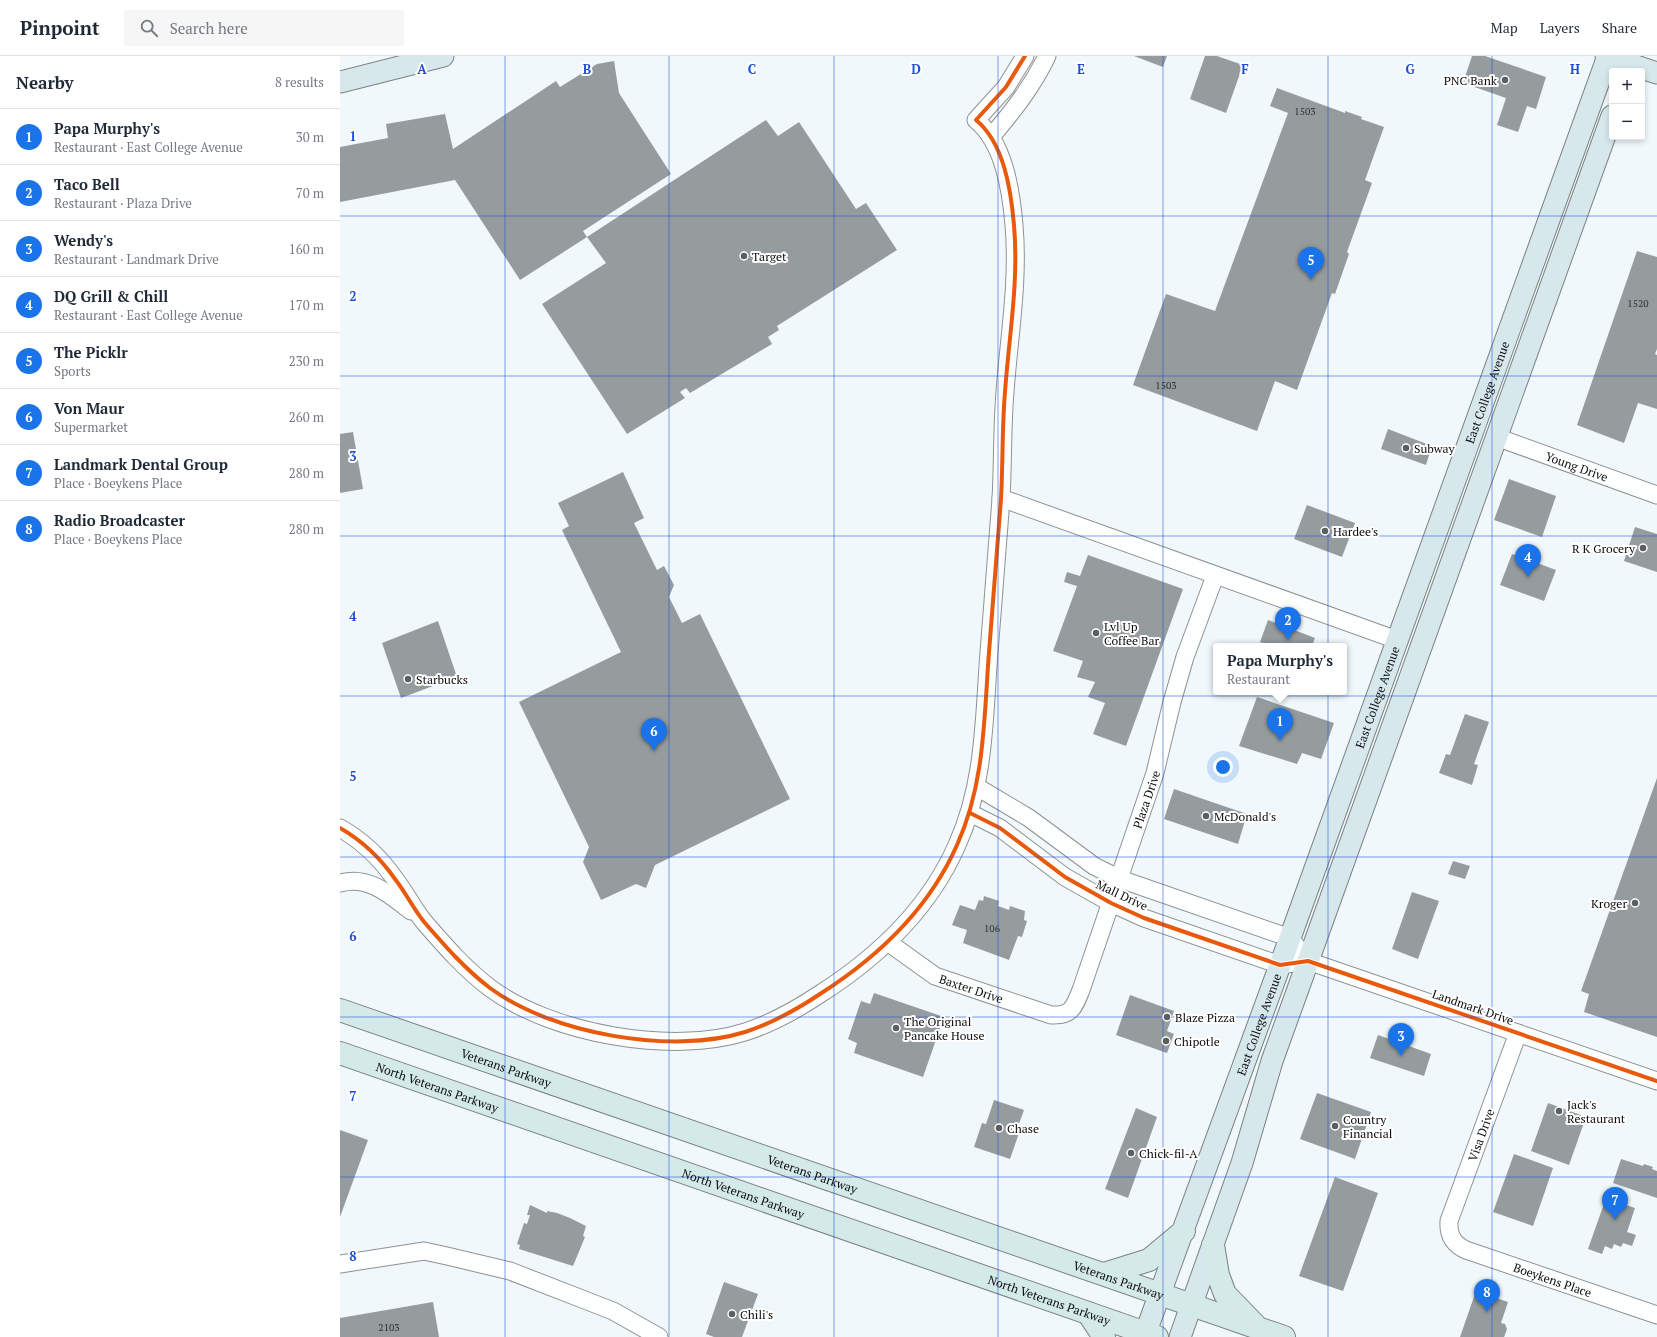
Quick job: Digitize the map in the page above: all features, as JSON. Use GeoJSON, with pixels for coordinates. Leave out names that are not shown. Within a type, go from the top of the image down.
{"type":"FeatureCollection","features":[{"type":"Feature","properties":{"kind":"highway","name":"Veterans Parkway"},"geometry":{"type":"LineString","coordinates":[[342,1009],[1284,1337]]}},
{"type":"Feature","properties":{"kind":"highway","name":"North Veterans Parkway"},"geometry":{"type":"LineString","coordinates":[[340,1053],[1088,1313],[1149,1336]]}},
{"type":"Feature","properties":{"kind":"highway"},"geometry":{"type":"LineString","coordinates":[[1104,1274],[1148,1260],[1184,1231]]}},
{"type":"Feature","properties":{"kind":"highway"},"geometry":{"type":"LineString","coordinates":[[1213,1245],[1218,1275],[1226,1294],[1257,1327]]}},
{"type":"Feature","properties":{"kind":"highway"},"geometry":{"type":"LineString","coordinates":[[1088,1313],[1104,1337]]}},
{"type":"Feature","properties":{"kind":"main road"},"geometry":{"type":"LineString","coordinates":[[340,82],[443,56]]}},
{"type":"Feature","properties":{"kind":"main road"},"geometry":{"type":"LineString","coordinates":[[1607,56],[1657,73]]}},
{"type":"Feature","properties":{"kind":"main road","name":"East College Avenue"},"geometry":{"type":"LineString","coordinates":[[1149,1336],[1160,1294],[1290,938],[1607,56]]}},
{"type":"Feature","properties":{"kind":"main road","name":"East College Avenue"},"geometry":{"type":"LineString","coordinates":[[1180,1337],[1242,1163],[1272,1060],[1417,669],[1496,437],[1609,124]]}},
{"type":"Feature","properties":{"kind":"main road"},"geometry":{"type":"LineString","coordinates":[[1417,669],[1408,659],[1406,642],[1433,563],[1438,526]]}},
{"type":"Feature","properties":{"kind":"street"},"geometry":{"type":"LineString","coordinates":[[340,828],[357,837],[393,876],[421,919],[459,962],[490,988],[520,1007],[591,1032],[616,1037],[652,1040],[716,1039],[743,1033],[788,1015],[837,984],[889,943],[920,906],[944,870],[958,845],[970,813],[981,760],[1001,498],[1005,392],[1016,255],[1010,192],[1002,161],[986,128],[976,120],[1006,87],[1025,56]]}},
{"type":"Feature","properties":{"kind":"street"},"geometry":{"type":"LineString","coordinates":[[991,137],[1023,100],[1037,77],[1047,56]]}},
{"type":"Feature","properties":{"kind":"street","name":"Young Drive"},"geometry":{"type":"LineString","coordinates":[[1496,437],[1657,495]]}},
{"type":"Feature","properties":{"kind":"street"},"geometry":{"type":"LineString","coordinates":[[1001,498],[1397,640]]}},
{"type":"Feature","properties":{"kind":"street","name":"Plaza Drive"},"geometry":{"type":"LineString","coordinates":[[1062,1016],[1075,1006],[1120,879],[1155,773],[1185,656],[1215,576]]}},
{"type":"Feature","properties":{"kind":"street","name":"Mall Drive"},"geometry":{"type":"LineString","coordinates":[[976,787],[1029,818],[1094,866],[1120,879],[1290,938]]}},
{"type":"Feature","properties":{"kind":"street","name":"Mall Drive"},"geometry":{"type":"LineString","coordinates":[[970,813],[1000,828],[1066,877],[1111,903],[1144,918],[1280,965]]}},
{"type":"Feature","properties":{"kind":"street"},"geometry":{"type":"LineString","coordinates":[[340,883],[349,880],[364,881],[383,889],[421,919]]}},
{"type":"Feature","properties":{"kind":"street"},"geometry":{"type":"LineString","coordinates":[[1290,938],[1308,961]]}},
{"type":"Feature","properties":{"kind":"street","name":"Baxter Drive"},"geometry":{"type":"LineString","coordinates":[[889,943],[935,976],[1040,1012],[1062,1016]]}},
{"type":"Feature","properties":{"kind":"street","name":"Landmark Drive"},"geometry":{"type":"LineString","coordinates":[[1280,965],[1308,961],[1657,1081]]}},
{"type":"Feature","properties":{"kind":"street","name":"Visa Drive"},"geometry":{"type":"LineString","coordinates":[[1452,1238],[1449,1228],[1450,1221],[1518,1033]]}},
{"type":"Feature","properties":{"kind":"street","name":"Boeykens Place"},"geometry":{"type":"LineString","coordinates":[[1452,1238],[1459,1246],[1466,1250],[1657,1315]]}},
{"type":"Feature","properties":{"kind":"street"},"geometry":{"type":"LineString","coordinates":[[340,1264],[424,1252],[447,1256],[510,1272],[577,1296],[613,1310],[659,1337]]}},
{"type":"Feature","properties":{"kind":"building"},"geometry":{"type":"Polygon","coordinates":[[[1134,56],[1167,56],[1163,67],[1134,56]]]}},
{"type":"Feature","properties":{"kind":"building"},"geometry":{"type":"Polygon","coordinates":[[[1205,56],[1217,56],[1243,65],[1226,113],[1190,99],[1205,56]]]}},
{"type":"Feature","properties":{"kind":"building","name":"PNC Bank"},"geometry":{"type":"Polygon","coordinates":[[[1472,56],[1485,56],[1546,77],[1536,109],[1527,106],[1518,132],[1497,125],[1506,98],[1463,83],[1472,56]]]}},
{"type":"Feature","properties":{"kind":"building"},"geometry":{"type":"Polygon","coordinates":[[[614,61],[619,93],[671,174],[583,231],[587,237],[520,280],[455,180],[340,202],[340,147],[388,138],[386,124],[445,114],[453,149],[556,81],[560,87],[597,64],[614,61]]]}},
{"type":"Feature","properties":{"kind":"building"},"geometry":{"type":"Polygon","coordinates":[[[1277,88],[1345,113],[1345,111],[1362,117],[1361,119],[1384,127],[1365,180],[1372,183],[1347,252],[1349,254],[1335,294],[1332,293],[1297,390],[1275,381],[1257,431],[1133,385],[1166,294],[1215,311],[1288,113],[1270,106],[1277,88]]]}},
{"type":"Feature","properties":{"kind":"building","name":"Target"},"geometry":{"type":"Polygon","coordinates":[[[766,120],[778,136],[799,122],[856,209],[866,203],[897,250],[777,326],[779,330],[768,337],[772,344],[690,393],[686,388],[680,392],[685,398],[627,434],[542,304],[606,263],[587,237],[766,120]]]}},
{"type":"Feature","properties":{"kind":"building"},"geometry":{"type":"Polygon","coordinates":[[[1637,251],[1657,257],[1657,349],[1655,354],[1657,355],[1657,409],[1638,403],[1624,443],[1577,425],[1637,251]]]}},
{"type":"Feature","properties":{"kind":"building","name":"Subway"},"geometry":{"type":"Polygon","coordinates":[[[1388,429],[1432,446],[1426,465],[1381,449],[1388,429]]]}},
{"type":"Feature","properties":{"kind":"building"},"geometry":{"type":"Polygon","coordinates":[[[353,432],[363,489],[340,493],[340,434],[353,432]]]}},
{"type":"Feature","properties":{"kind":"building"},"geometry":{"type":"Polygon","coordinates":[[[623,472],[644,518],[634,523],[657,570],[664,566],[674,585],[669,597],[682,623],[700,614],[790,799],[655,865],[646,888],[636,884],[601,900],[583,862],[589,847],[519,702],[621,652],[562,530],[569,526],[558,503],[623,472]]]}},
{"type":"Feature","properties":{"kind":"building"},"geometry":{"type":"Polygon","coordinates":[[[1509,479],[1556,496],[1542,537],[1494,520],[1509,479]]]}},
{"type":"Feature","properties":{"kind":"building","name":"Hardee's"},"geometry":{"type":"Polygon","coordinates":[[[1307,505],[1355,523],[1342,557],[1294,539],[1307,505]]]}},
{"type":"Feature","properties":{"kind":"building","name":"R K Grocery"},"geometry":{"type":"Polygon","coordinates":[[[1635,527],[1657,534],[1657,572],[1624,561],[1635,527]]]}},
{"type":"Feature","properties":{"kind":"building"},"geometry":{"type":"Polygon","coordinates":[[[1512,554],[1556,570],[1544,601],[1500,585],[1512,554]]]}},
{"type":"Feature","properties":{"kind":"building"},"geometry":{"type":"Polygon","coordinates":[[[1088,555],[1183,589],[1126,746],[1093,734],[1105,703],[1088,697],[1095,682],[1077,677],[1083,661],[1053,651],[1077,586],[1064,582],[1067,572],[1080,576],[1088,555]]]}},
{"type":"Feature","properties":{"kind":"building"},"geometry":{"type":"Polygon","coordinates":[[[1268,620],[1315,638],[1313,643],[1260,642],[1268,620]]]}},
{"type":"Feature","properties":{"kind":"building"},"geometry":{"type":"Polygon","coordinates":[[[438,621],[457,677],[401,698],[382,643],[438,621]]]}},
{"type":"Feature","properties":{"kind":"building"},"geometry":{"type":"Polygon","coordinates":[[[1257,697],[1334,723],[1321,759],[1302,753],[1297,764],[1239,746],[1257,697]]]}},
{"type":"Feature","properties":{"kind":"building"},"geometry":{"type":"Polygon","coordinates":[[[1465,714],[1489,722],[1474,764],[1478,765],[1472,785],[1439,773],[1446,754],[1450,755],[1465,714]]]}},
{"type":"Feature","properties":{"kind":"building","name":"Kroger"},"geometry":{"type":"Polygon","coordinates":[[[1657,778],[1657,1037],[1584,1012],[1589,994],[1581,991],[1657,778]]]}},
{"type":"Feature","properties":{"kind":"building","name":"McDonald's"},"geometry":{"type":"Polygon","coordinates":[[[1174,789],[1247,814],[1238,844],[1164,819],[1174,789]]]}},
{"type":"Feature","properties":{"kind":"building"},"geometry":{"type":"Polygon","coordinates":[[[1453,861],[1470,866],[1465,879],[1448,874],[1453,861]]]}},
{"type":"Feature","properties":{"kind":"building"},"geometry":{"type":"Polygon","coordinates":[[[1412,892],[1439,901],[1418,959],[1392,949],[1412,892]]]}},
{"type":"Feature","properties":{"kind":"building"},"geometry":{"type":"Polygon","coordinates":[[[984,896],[999,901],[998,906],[1009,910],[1010,906],[1025,911],[1024,920],[1027,921],[1022,937],[1018,936],[1009,960],[963,943],[967,930],[952,925],[960,905],[975,910],[979,900],[983,901],[984,896]]]}},
{"type":"Feature","properties":{"kind":"building","name":"The Original Pancake House"},"geometry":{"type":"Polygon","coordinates":[[[874,993],[944,1017],[923,1077],[854,1053],[857,1043],[848,1039],[861,1001],[870,1004],[874,993]]]}},
{"type":"Feature","properties":{"kind":"building"},"geometry":{"type":"Polygon","coordinates":[[[1130,995],[1174,1011],[1167,1031],[1174,1034],[1167,1053],[1116,1035],[1130,995]]]}},
{"type":"Feature","properties":{"kind":"building"},"geometry":{"type":"Polygon","coordinates":[[[1378,1035],[1431,1054],[1424,1076],[1370,1058],[1378,1035]]]}},
{"type":"Feature","properties":{"kind":"building","name":"Country Financial"},"geometry":{"type":"Polygon","coordinates":[[[1317,1093],[1371,1112],[1355,1159],[1300,1139],[1317,1093]]]}},
{"type":"Feature","properties":{"kind":"building","name":"Chase"},"geometry":{"type":"Polygon","coordinates":[[[994,1100],[1024,1110],[1016,1132],[1019,1133],[1010,1159],[974,1147],[982,1123],[986,1124],[994,1100]]]}},
{"type":"Feature","properties":{"kind":"building"},"geometry":{"type":"Polygon","coordinates":[[[1548,1103],[1586,1117],[1569,1165],[1531,1151],[1548,1103]]]}},
{"type":"Feature","properties":{"kind":"building","name":"Chick-fil-A"},"geometry":{"type":"Polygon","coordinates":[[[1136,1108],[1157,1117],[1128,1198],[1105,1189],[1136,1108]]]}},
{"type":"Feature","properties":{"kind":"building"},"geometry":{"type":"Polygon","coordinates":[[[340,1130],[368,1140],[340,1217],[340,1130]]]}},
{"type":"Feature","properties":{"kind":"building"},"geometry":{"type":"Polygon","coordinates":[[[1514,1154],[1553,1168],[1533,1226],[1493,1212],[1514,1154]]]}},
{"type":"Feature","properties":{"kind":"building"},"geometry":{"type":"Polygon","coordinates":[[[1621,1159],[1643,1166],[1644,1164],[1653,1167],[1652,1169],[1657,1171],[1657,1198],[1613,1183],[1621,1159]]]}},
{"type":"Feature","properties":{"kind":"building"},"geometry":{"type":"Polygon","coordinates":[[[1335,1177],[1378,1193],[1343,1291],[1299,1276],[1335,1177]]]}},
{"type":"Feature","properties":{"kind":"building"},"geometry":{"type":"Polygon","coordinates":[[[1606,1198],[1635,1208],[1627,1232],[1636,1235],[1632,1246],[1623,1243],[1621,1247],[1614,1244],[1612,1249],[1605,1246],[1602,1254],[1588,1249],[1606,1198]]]}},
{"type":"Feature","properties":{"kind":"building"},"geometry":{"type":"Polygon","coordinates":[[[530,1205],[547,1213],[547,1211],[557,1213],[586,1226],[583,1236],[585,1237],[573,1266],[519,1249],[520,1245],[517,1244],[524,1223],[527,1224],[530,1215],[527,1215],[530,1205]]]}},
{"type":"Feature","properties":{"kind":"building","name":"Chili's"},"geometry":{"type":"Polygon","coordinates":[[[724,1282],[758,1294],[742,1337],[714,1337],[706,1334],[724,1282]]]}},
{"type":"Feature","properties":{"kind":"building"},"geometry":{"type":"Polygon","coordinates":[[[1476,1291],[1508,1302],[1501,1323],[1505,1324],[1507,1329],[1504,1337],[1460,1337],[1476,1291]]]}},
{"type":"Feature","properties":{"kind":"building"},"geometry":{"type":"Polygon","coordinates":[[[433,1302],[439,1337],[340,1337],[340,1318],[433,1302]]]}},
{"type":"Feature","properties":{"kind":"cycle path"},"geometry":{"type":"LineString","coordinates":[[340,828],[363,844],[377,857],[399,884],[425,923],[448,949],[490,988],[516,1004],[546,1018],[613,1036],[649,1040],[683,1041],[716,1039],[745,1032],[775,1020],[811,1000],[862,964],[900,930],[917,911],[932,890],[957,845],[966,823],[972,802],[981,757],[1001,499],[1004,405],[1013,308],[1015,246],[1011,197],[1000,154],[986,130],[976,120],[1006,87],[1025,56]]}},
{"type":"Feature","properties":{"kind":"cycle path"},"geometry":{"type":"LineString","coordinates":[[970,813],[1000,828],[1065,877],[1111,903],[1144,918],[1280,965],[1308,961],[1657,1081]]}},
{"type":"Feature","properties":{"kind":"place","name":"PNC Bank"},"geometry":{"type":"Point","coordinates":[1505,80]}},
{"type":"Feature","properties":{"kind":"place","name":"Target"},"geometry":{"type":"Point","coordinates":[744,256]}},
{"type":"Feature","properties":{"kind":"place","name":"The Picklr"},"geometry":{"type":"Point","coordinates":[1311,280]}},
{"type":"Feature","properties":{"kind":"place","name":"Subway"},"geometry":{"type":"Point","coordinates":[1406,448]}},
{"type":"Feature","properties":{"kind":"place","name":"Hardee's"},"geometry":{"type":"Point","coordinates":[1325,531]}},
{"type":"Feature","properties":{"kind":"place","name":"R K Grocery"},"geometry":{"type":"Point","coordinates":[1643,548]}},
{"type":"Feature","properties":{"kind":"place","name":"DQ Grill & Chill"},"geometry":{"type":"Point","coordinates":[1528,577]}},
{"type":"Feature","properties":{"kind":"place","name":"Lvl Up Coffee Bar"},"geometry":{"type":"Point","coordinates":[1096,633]}},
{"type":"Feature","properties":{"kind":"place","name":"Taco Bell"},"geometry":{"type":"Point","coordinates":[1288,640]}},
{"type":"Feature","properties":{"kind":"place","name":"Starbucks"},"geometry":{"type":"Point","coordinates":[408,679]}},
{"type":"Feature","properties":{"kind":"place","name":"Papa Murphy's"},"geometry":{"type":"Point","coordinates":[1280,741]}},
{"type":"Feature","properties":{"kind":"place","name":"Von Maur"},"geometry":{"type":"Point","coordinates":[654,751]}},
{"type":"Feature","properties":{"kind":"place","name":"McDonald's"},"geometry":{"type":"Point","coordinates":[1206,816]}},
{"type":"Feature","properties":{"kind":"place","name":"Kroger"},"geometry":{"type":"Point","coordinates":[1635,903]}},
{"type":"Feature","properties":{"kind":"place","name":"Blaze Pizza"},"geometry":{"type":"Point","coordinates":[1167,1017]}},
{"type":"Feature","properties":{"kind":"place","name":"The Original Pancake House"},"geometry":{"type":"Point","coordinates":[896,1028]}},
{"type":"Feature","properties":{"kind":"place","name":"Chipotle"},"geometry":{"type":"Point","coordinates":[1166,1041]}},
{"type":"Feature","properties":{"kind":"place","name":"Wendy's"},"geometry":{"type":"Point","coordinates":[1401,1056]}},
{"type":"Feature","properties":{"kind":"place","name":"Jack's Restaurant"},"geometry":{"type":"Point","coordinates":[1559,1111]}},
{"type":"Feature","properties":{"kind":"place","name":"Country Financial"},"geometry":{"type":"Point","coordinates":[1335,1126]}},
{"type":"Feature","properties":{"kind":"place","name":"Chase"},"geometry":{"type":"Point","coordinates":[999,1128]}},
{"type":"Feature","properties":{"kind":"place","name":"Chick-fil-A"},"geometry":{"type":"Point","coordinates":[1131,1153]}},
{"type":"Feature","properties":{"kind":"place","name":"Landmark Dental Group"},"geometry":{"type":"Point","coordinates":[1615,1220]}},
{"type":"Feature","properties":{"kind":"place","name":"Radio Broadcaster"},"geometry":{"type":"Point","coordinates":[1487,1312]}},
{"type":"Feature","properties":{"kind":"place","name":"Chili's"},"geometry":{"type":"Point","coordinates":[732,1314]}}]}
